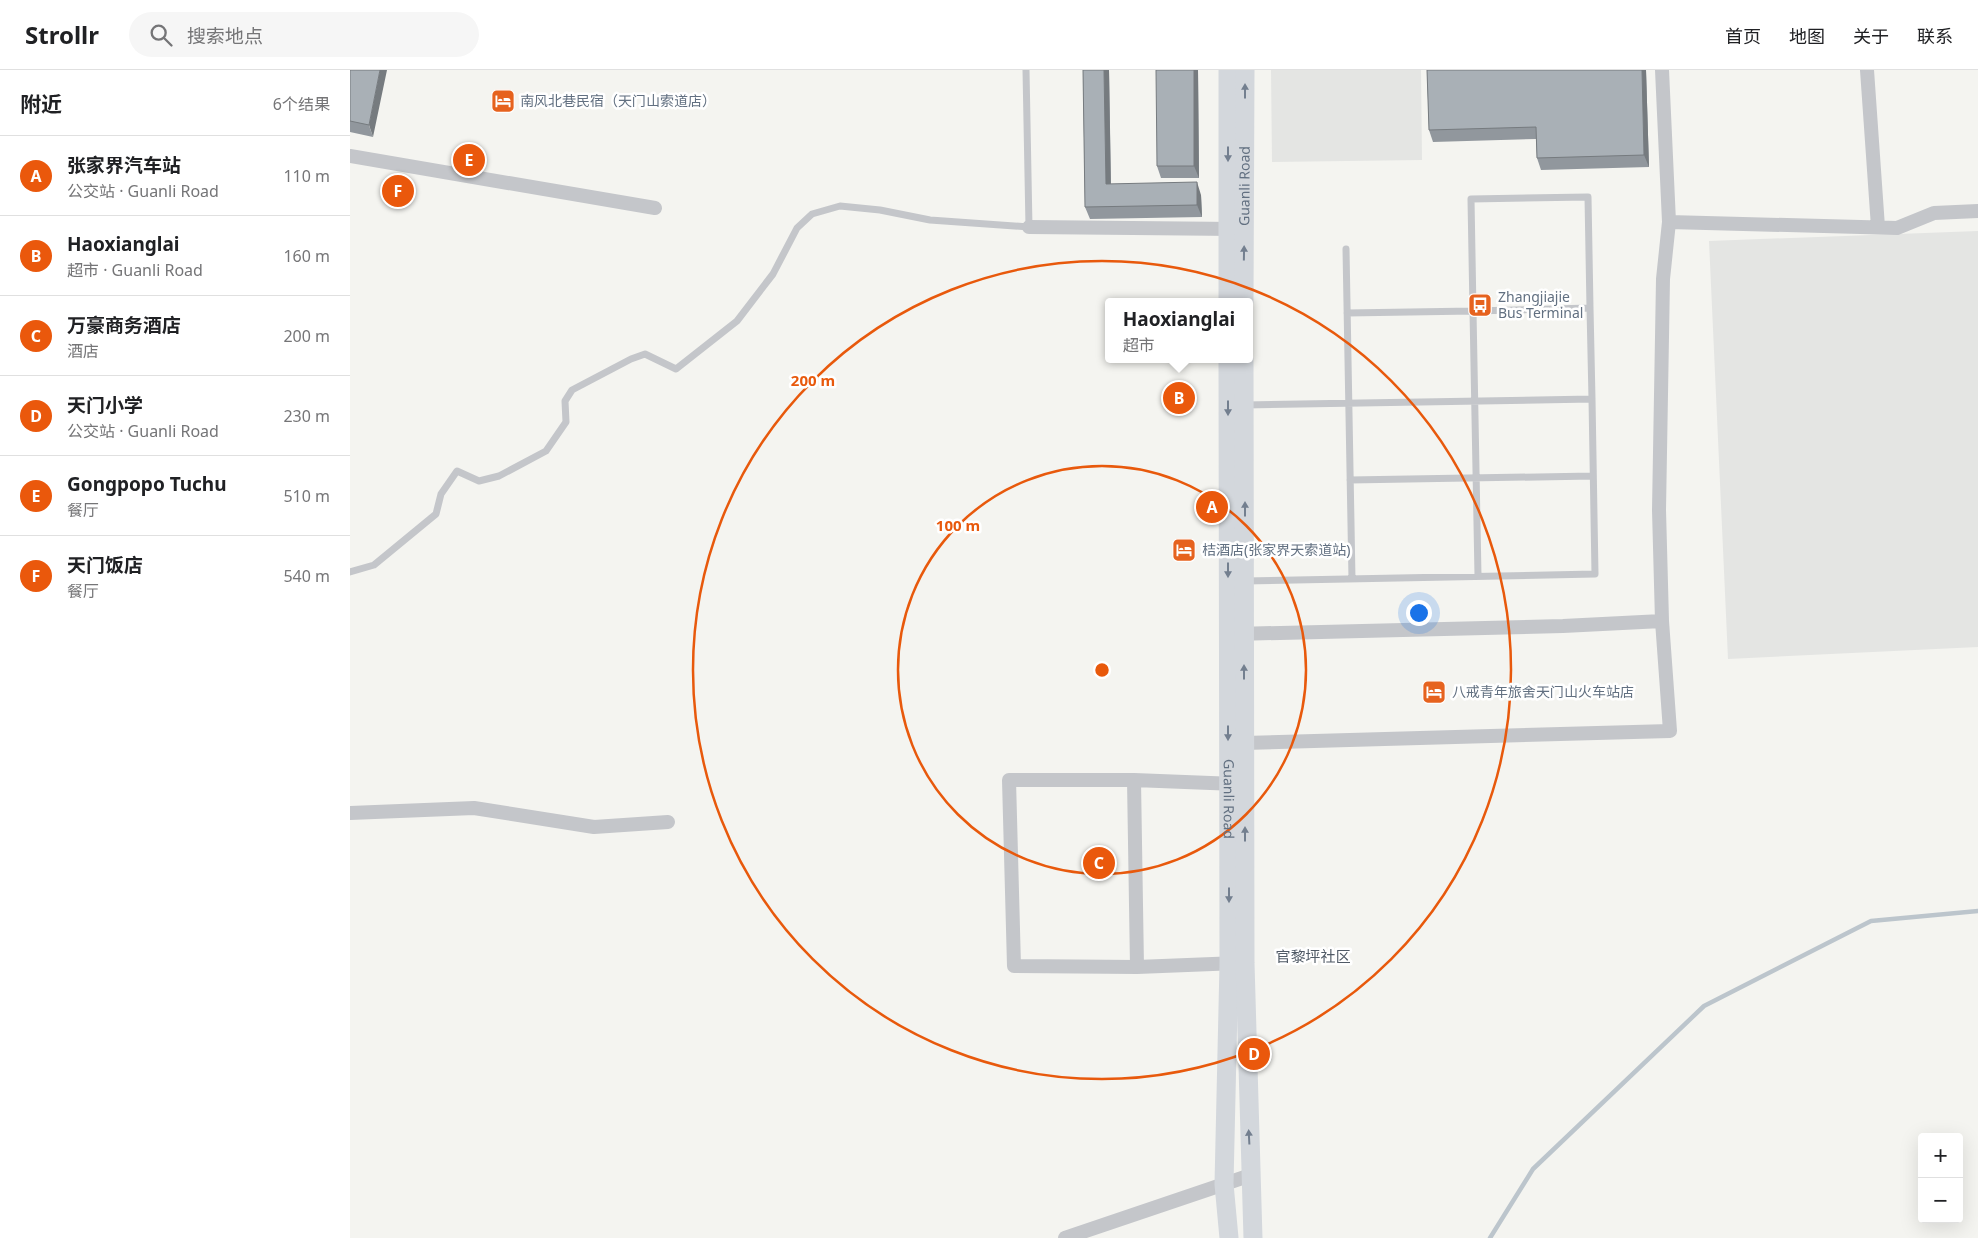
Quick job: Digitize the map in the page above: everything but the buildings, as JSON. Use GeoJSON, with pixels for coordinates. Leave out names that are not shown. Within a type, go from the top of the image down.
{"type":"FeatureCollection","features":[{"type":"Feature","properties":{"kind":"main road","name":"Guanli Road"},"geometry":{"type":"LineString","coordinates":[[1228,70],[1236,229],[1244,298]]}},
{"type":"Feature","properties":{"kind":"main road","name":"Guanli Road"},"geometry":{"type":"LineString","coordinates":[[1228,298],[1236,229],[1245,70]]}},
{"type":"Feature","properties":{"kind":"main road","name":"Guanli Road"},"geometry":{"type":"LineString","coordinates":[[1228,363],[1236,634],[1237,963],[1224,1184],[1229,1238]]}},
{"type":"Feature","properties":{"kind":"main road","name":"Guanli Road"},"geometry":{"type":"LineString","coordinates":[[1236,784],[1244,743],[1236,634],[1245,581],[1244,363]]}},
{"type":"Feature","properties":{"kind":"main road","name":"Guanli Road"},"geometry":{"type":"LineString","coordinates":[[1237,963],[1247,1072],[1253,1238]]}},
{"type":"Feature","properties":{"kind":"street"},"geometry":{"type":"LineString","coordinates":[[1244,743],[1670,731],[1662,621],[1659,510],[1663,279],[1669,222],[1662,70]]}},
{"type":"Feature","properties":{"kind":"street"},"geometry":{"type":"LineString","coordinates":[[1868,70],[1878,227]]}},
{"type":"Feature","properties":{"kind":"street"},"geometry":{"type":"LineString","coordinates":[[350,156],[655,208]]}},
{"type":"Feature","properties":{"kind":"street"},"geometry":{"type":"LineString","coordinates":[[1669,222],[1898,228],[1934,213],[1978,210]]}},
{"type":"Feature","properties":{"kind":"street"},"geometry":{"type":"LineString","coordinates":[[1029,227],[1236,229]]}},
{"type":"Feature","properties":{"kind":"street"},"geometry":{"type":"LineString","coordinates":[[1236,634],[1563,626],[1662,621]]}},
{"type":"Feature","properties":{"kind":"street"},"geometry":{"type":"LineString","coordinates":[[1236,784],[1134,780],[1009,780],[1014,966],[1137,967],[1237,963]]}},
{"type":"Feature","properties":{"kind":"street"},"geometry":{"type":"LineString","coordinates":[[1134,780],[1137,967]]}},
{"type":"Feature","properties":{"kind":"street"},"geometry":{"type":"LineString","coordinates":[[350,813],[474,808],[594,827],[668,822]]}},
{"type":"Feature","properties":{"kind":"street"},"geometry":{"type":"LineString","coordinates":[[1065,1238],[1251,1174]]}},
{"type":"Feature","properties":{"kind":"lane"},"geometry":{"type":"LineString","coordinates":[[350,572],[374,565],[436,514],[441,494],[457,471],[479,481],[499,476],[546,451],[566,422],[565,401],[572,390],[631,359],[645,354],[676,369],[737,321],[773,274],[797,228],[812,214],[840,206],[880,210],[930,220],[1029,227],[1026,70]]}},
{"type":"Feature","properties":{"kind":"lane"},"geometry":{"type":"LineString","coordinates":[[1245,581],[1595,574],[1588,197],[1471,199],[1478,576]]}},
{"type":"Feature","properties":{"kind":"lane"},"geometry":{"type":"LineString","coordinates":[[1346,249],[1352,579]]}},
{"type":"Feature","properties":{"kind":"lane"},"geometry":{"type":"LineString","coordinates":[[1347,313],[1590,308]]}},
{"type":"Feature","properties":{"kind":"lane"},"geometry":{"type":"LineString","coordinates":[[1245,405],[1592,398]]}},
{"type":"Feature","properties":{"kind":"lane"},"geometry":{"type":"LineString","coordinates":[[1350,480],[1593,476]]}},
{"type":"Feature","properties":{"kind":"shaded area"},"geometry":{"type":"Polygon","coordinates":[[[1271,70],[1421,70],[1422,160],[1272,162],[1271,70]]]}},
{"type":"Feature","properties":{"kind":"shaded area"},"geometry":{"type":"Polygon","coordinates":[[[1978,231],[1978,647],[1728,659],[1709,241],[1978,231]]]}},
{"type":"Feature","properties":{"kind":"waterway"},"geometry":{"type":"LineString","coordinates":[[1490,1238],[1533,1169],[1704,1006],[1871,921],[1978,911]]}},
{"type":"Feature","properties":{"kind":"place","name":"南风北巷民宿（天门山索道店）"},"geometry":{"type":"Point","coordinates":[503,101]}},
{"type":"Feature","properties":{"kind":"place","name":"Gongpopo Tuchu"},"geometry":{"type":"Point","coordinates":[469,160]}},
{"type":"Feature","properties":{"kind":"place","name":"天门饭店"},"geometry":{"type":"Point","coordinates":[398,191]}},
{"type":"Feature","properties":{"kind":"place","name":"Zhangjiajie Bus Terminal"},"geometry":{"type":"Point","coordinates":[1480,305]}},
{"type":"Feature","properties":{"kind":"place","name":"Haoxianglai"},"geometry":{"type":"Point","coordinates":[1179,398]}},
{"type":"Feature","properties":{"kind":"place","name":"张家界汽车站"},"geometry":{"type":"Point","coordinates":[1212,507]}},
{"type":"Feature","properties":{"kind":"place","name":"桔酒店(张家界天索道站)"},"geometry":{"type":"Point","coordinates":[1184,550]}},
{"type":"Feature","properties":{"kind":"place","name":"八戒青年旅舍天门山火车站店"},"geometry":{"type":"Point","coordinates":[1434,692]}},
{"type":"Feature","properties":{"kind":"place","name":"万豪商务酒店"},"geometry":{"type":"Point","coordinates":[1099,863]}},
{"type":"Feature","properties":{"kind":"place","name":"天门小学"},"geometry":{"type":"Point","coordinates":[1254,1054]}},
{"type":"Feature","properties":{"kind":"district","name":"官黎坪社区"},"geometry":{"type":"Point","coordinates":[1313,957]}}]}
